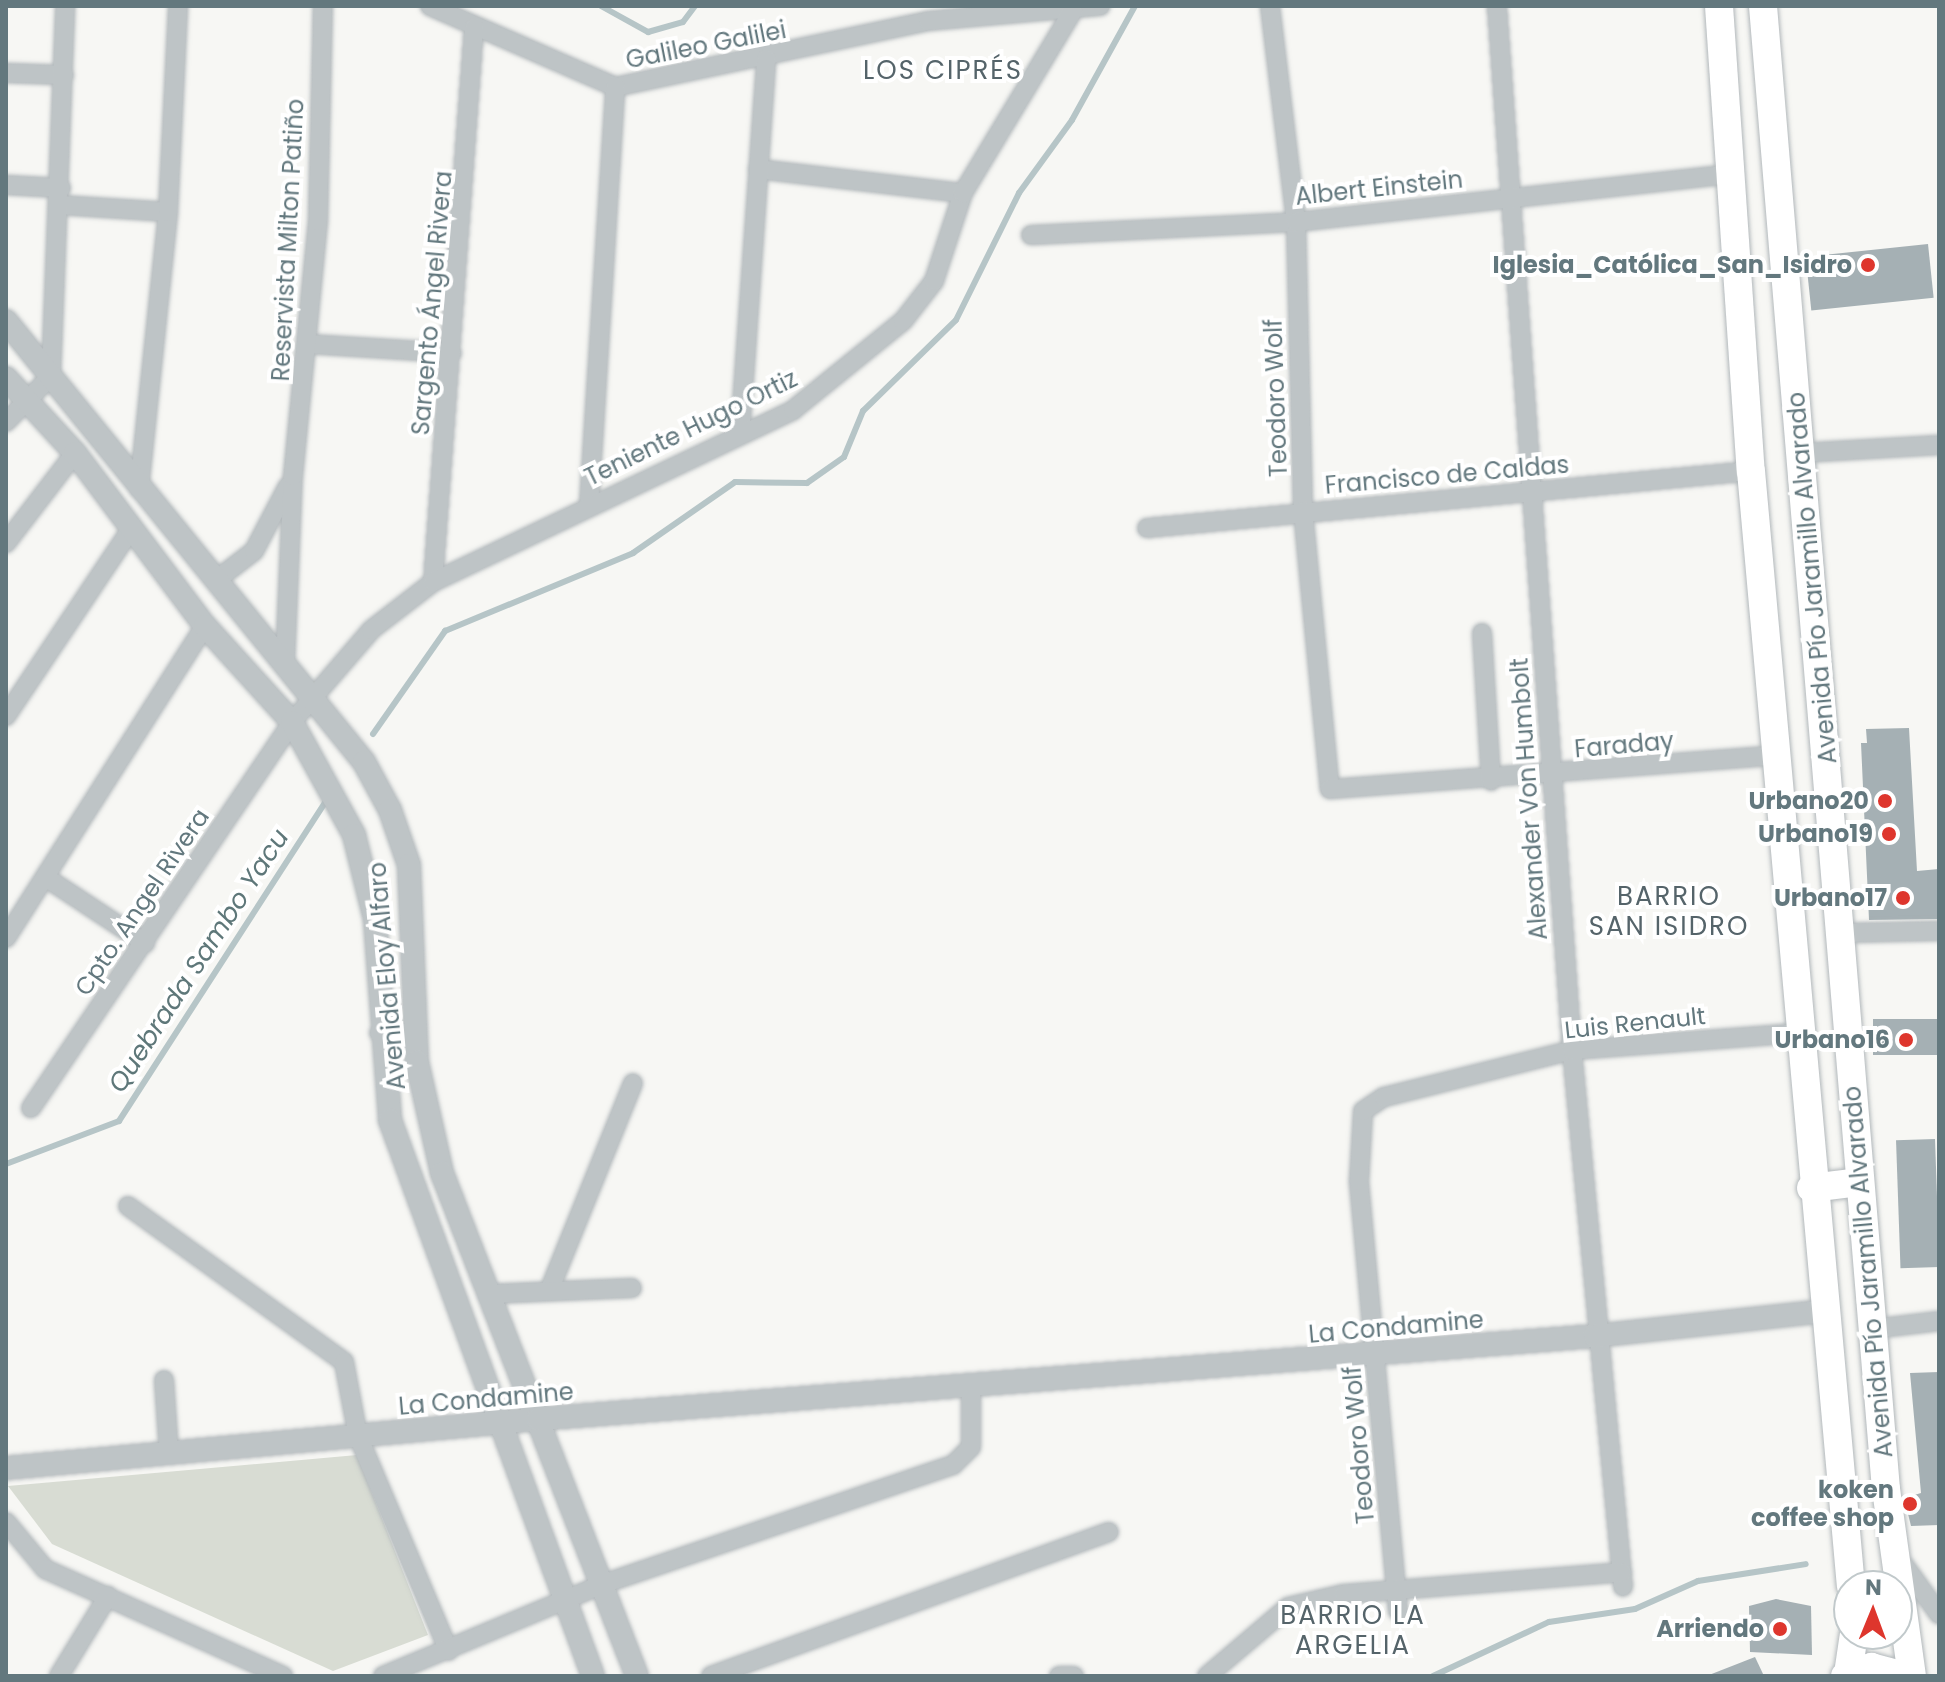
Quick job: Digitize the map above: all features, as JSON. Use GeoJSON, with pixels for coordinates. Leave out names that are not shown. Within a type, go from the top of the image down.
{"type":"FeatureCollection","features":[{"type":"Feature","properties":{"kind":"main road"},"geometry":{"type":"LineString","coordinates":[[1720,16],[1763,14]]}},
{"type":"Feature","properties":{"kind":"main road","name":"Avenida Pío Jaramillo Alvarado"},"geometry":{"type":"LineString","coordinates":[[1763,14],[1843,933],[1859,1182],[1884,1464],[1892,1548],[1912,1676]]}},
{"type":"Feature","properties":{"kind":"main road","name":"Avenida Pío Jaramillo Alvarado"},"geometry":{"type":"LineString","coordinates":[[1720,16],[1751,471],[1768,603],[1811,1188],[1843,1468],[1850,1570]]}},
{"type":"Feature","properties":{"kind":"main road"},"geometry":{"type":"LineString","coordinates":[[1742,313],[1789,310]]}},
{"type":"Feature","properties":{"kind":"main road"},"geometry":{"type":"LineString","coordinates":[[1768,603],[1814,598]]}},
{"type":"Feature","properties":{"kind":"main road"},"geometry":{"type":"LineString","coordinates":[[1791,890],[1838,886]]}},
{"type":"Feature","properties":{"kind":"main road"},"geometry":{"type":"LineString","coordinates":[[1811,1188],[1859,1182]]}},
{"type":"Feature","properties":{"kind":"main road"},"geometry":{"type":"LineString","coordinates":[[1843,1468],[1884,1464]]}},
{"type":"Feature","properties":{"kind":"main road"},"geometry":{"type":"LineString","coordinates":[[1851,1650],[1847,1675],[1883,1667],[1904,1676]]}},
{"type":"Feature","properties":{"kind":"street"},"geometry":{"type":"LineString","coordinates":[[6,422],[51,376],[61,196],[65,6]]}},
{"type":"Feature","properties":{"kind":"street"},"geometry":{"type":"LineString","coordinates":[[139,489],[168,212],[178,6]]}},
{"type":"Feature","properties":{"kind":"street","name":"Reservista Milton Patiño"},"geometry":{"type":"LineString","coordinates":[[285,663],[293,476],[309,344],[323,6]]}},
{"type":"Feature","properties":{"kind":"street","name":"Galileo Galilei"},"geometry":{"type":"LineString","coordinates":[[430,6],[474,28],[615,87],[766,59],[928,21],[1073,11],[1100,6]]}},
{"type":"Feature","properties":{"kind":"street","name":"Teodoro Wolf"},"geometry":{"type":"LineString","coordinates":[[1270,6],[1296,222],[1303,511],[1330,789]]}},
{"type":"Feature","properties":{"kind":"street","name":"Alexander Von Humbolt"},"geometry":{"type":"LineString","coordinates":[[1397,1590],[1622,1580],[1595,1336],[1572,1050],[1497,6]]}},
{"type":"Feature","properties":{"kind":"street","name":"Teniente Hugo Ortiz"},"geometry":{"type":"LineString","coordinates":[[292,722],[312,695],[371,630],[433,582],[793,410],[903,321],[934,281],[963,193],[1073,11]]}},
{"type":"Feature","properties":{"kind":"street","name":"Sargento Ángel Rivera"},"geometry":{"type":"LineString","coordinates":[[433,582],[474,28]]}},
{"type":"Feature","properties":{"kind":"street"},"geometry":{"type":"LineString","coordinates":[[740,435],[766,59]]}},
{"type":"Feature","properties":{"kind":"street"},"geometry":{"type":"LineString","coordinates":[[6,73],[64,75]]}},
{"type":"Feature","properties":{"kind":"street"},"geometry":{"type":"LineString","coordinates":[[589,505],[615,87]]}},
{"type":"Feature","properties":{"kind":"street"},"geometry":{"type":"LineString","coordinates":[[758,169],[963,193]]}},
{"type":"Feature","properties":{"kind":"street","name":"Albert Einstein"},"geometry":{"type":"LineString","coordinates":[[1031,235],[1296,222],[1732,174]]}},
{"type":"Feature","properties":{"kind":"street"},"geometry":{"type":"LineString","coordinates":[[6,185],[168,212]]}},
{"type":"Feature","properties":{"kind":"street","name":"Avenida Eloy Alfaro"},"geometry":{"type":"LineString","coordinates":[[6,321],[139,489],[312,695],[364,762],[409,865],[415,1033],[438,1160],[637,1676]]}},
{"type":"Feature","properties":{"kind":"street"},"geometry":{"type":"LineString","coordinates":[[309,344],[452,353]]}},
{"type":"Feature","properties":{"kind":"street","name":"Avenida Eloy Alfaro"},"geometry":{"type":"LineString","coordinates":[[6,378],[75,453],[205,626],[292,722],[334,790],[367,877],[375,919],[379,1033],[390,1120],[411,1190],[593,1676]]}},
{"type":"Feature","properties":{"kind":"street"},"geometry":{"type":"LineString","coordinates":[[1801,453],[1939,445]]}},
{"type":"Feature","properties":{"kind":"street"},"geometry":{"type":"LineString","coordinates":[[6,543],[75,453]]}},
{"type":"Feature","properties":{"kind":"street","name":"Francisco de Caldas"},"geometry":{"type":"LineString","coordinates":[[1147,528],[1751,471]]}},
{"type":"Feature","properties":{"kind":"street","name":"Reservista Milton Patiño"},"geometry":{"type":"LineString","coordinates":[[215,581],[254,551],[293,476]]}},
{"type":"Feature","properties":{"kind":"street"},"geometry":{"type":"LineString","coordinates":[[6,716],[131,529]]}},
{"type":"Feature","properties":{"kind":"street"},"geometry":{"type":"LineString","coordinates":[[6,938],[205,626]]}},
{"type":"Feature","properties":{"kind":"street"},"geometry":{"type":"LineString","coordinates":[[1482,633],[1491,781]]}},
{"type":"Feature","properties":{"kind":"street","name":"Cpto. Angel Rivera"},"geometry":{"type":"LineString","coordinates":[[31,1108],[292,722]]}},
{"type":"Feature","properties":{"kind":"street","name":"Faraday"},"geometry":{"type":"LineString","coordinates":[[1330,789],[1491,781],[1779,755]]}},
{"type":"Feature","properties":{"kind":"street"},"geometry":{"type":"LineString","coordinates":[[45,877],[145,943]]}},
{"type":"Feature","properties":{"kind":"street"},"geometry":{"type":"LineString","coordinates":[[1843,933],[1939,931]]}},
{"type":"Feature","properties":{"kind":"street"},"geometry":{"type":"LineString","coordinates":[[379,1033],[415,1033]]}},
{"type":"Feature","properties":{"kind":"street","name":"Luis Renault"},"geometry":{"type":"LineString","coordinates":[[1384,1097],[1572,1050],[1800,1033]]}},
{"type":"Feature","properties":{"kind":"street"},"geometry":{"type":"LineString","coordinates":[[549,1291],[633,1083]]}},
{"type":"Feature","properties":{"kind":"street","name":"Teodoro Wolf"},"geometry":{"type":"LineString","coordinates":[[1384,1097],[1369,1103],[1360,1121],[1359,1181],[1398,1611]]}},
{"type":"Feature","properties":{"kind":"street"},"geometry":{"type":"LineString","coordinates":[[128,1206],[344,1362],[358,1436],[449,1651]]}},
{"type":"Feature","properties":{"kind":"street"},"geometry":{"type":"LineString","coordinates":[[490,1294],[632,1288]]}},
{"type":"Feature","properties":{"kind":"street","name":"La Condamine"},"geometry":{"type":"LineString","coordinates":[[6,1468],[538,1419],[971,1389],[1595,1336],[1825,1311]]}},
{"type":"Feature","properties":{"kind":"street"},"geometry":{"type":"LineString","coordinates":[[1872,1329],[1939,1321]]}},
{"type":"Feature","properties":{"kind":"street"},"geometry":{"type":"LineString","coordinates":[[164,1380],[169,1453]]}},
{"type":"Feature","properties":{"kind":"street"},"geometry":{"type":"LineString","coordinates":[[383,1676],[603,1584],[953,1465],[971,1447],[971,1389]]}},
{"type":"Feature","properties":{"kind":"street"},"geometry":{"type":"LineString","coordinates":[[6,1522],[38,1564],[283,1676]]}},
{"type":"Feature","properties":{"kind":"street"},"geometry":{"type":"LineString","coordinates":[[711,1676],[1109,1532]]}},
{"type":"Feature","properties":{"kind":"street"},"geometry":{"type":"LineString","coordinates":[[1892,1548],[1939,1614]]}},
{"type":"Feature","properties":{"kind":"street"},"geometry":{"type":"LineString","coordinates":[[1207,1676],[1288,1607],[1397,1590]]}},
{"type":"Feature","properties":{"kind":"street"},"geometry":{"type":"LineString","coordinates":[[59,1676],[108,1596]]}},
{"type":"Feature","properties":{"kind":"street"},"geometry":{"type":"LineString","coordinates":[[1059,1676],[1074,1676]]}},
{"type":"Feature","properties":{"kind":"shaded area"},"geometry":{"type":"Polygon","coordinates":[[[357,1455],[428,1635],[333,1671],[52,1544],[8,1486],[357,1455]]]}},
{"type":"Feature","properties":{"kind":"building","name":"Iglesia_Católica_San_Isidro"},"geometry":{"type":"Polygon","coordinates":[[[1928,244],[1934,298],[1811,311],[1806,257],[1928,244]]]}},
{"type":"Feature","properties":{"kind":"building"},"geometry":{"type":"Polygon","coordinates":[[[1909,728],[1917,871],[1939,869],[1939,919],[1869,920],[1861,743],[1867,743],[1866,729],[1909,728]]]}},
{"type":"Feature","properties":{"kind":"building","name":"Urbano16"},"geometry":{"type":"Polygon","coordinates":[[[1873,1019],[1939,1019],[1939,1055],[1873,1055],[1873,1019]]]}},
{"type":"Feature","properties":{"kind":"building"},"geometry":{"type":"Polygon","coordinates":[[[1935,1139],[1939,1267],[1900,1268],[1896,1140],[1935,1139]]]}},
{"type":"Feature","properties":{"kind":"building"},"geometry":{"type":"Polygon","coordinates":[[[1939,1372],[1939,1525],[1911,1526],[1904,1498],[1921,1493],[1910,1373],[1939,1372]]]}},
{"type":"Feature","properties":{"kind":"building","name":"Arriendo"},"geometry":{"type":"Polygon","coordinates":[[[1776,1599],[1811,1606],[1812,1655],[1750,1652],[1749,1606],[1776,1599]]]}},
{"type":"Feature","properties":{"kind":"building"},"geometry":{"type":"Polygon","coordinates":[[[1755,1657],[1764,1676],[1709,1676],[1709,1675],[1755,1657]]]}},
{"type":"Feature","properties":{"kind":"waterway"},"geometry":{"type":"LineString","coordinates":[[601,6],[648,32],[683,22],[695,6]]}},
{"type":"Feature","properties":{"kind":"waterway","name":"Quebrada Sambo Yacu"},"geometry":{"type":"LineString","coordinates":[[373,734],[445,631],[633,553],[735,482],[807,483],[844,457],[863,411],[956,320],[1019,193],[1072,120],[1135,6]]}},
{"type":"Feature","properties":{"kind":"waterway","name":"Quebrada Sambo Yacu"},"geometry":{"type":"LineString","coordinates":[[6,1164],[119,1121],[326,801]]}},
{"type":"Feature","properties":{"kind":"waterway"},"geometry":{"type":"LineString","coordinates":[[1433,1676],[1549,1622],[1635,1609],[1698,1581],[1806,1564]]}},
{"type":"Feature","properties":{"kind":"place","name":"Iglesia_Católica_San_Isidro"},"geometry":{"type":"Point","coordinates":[1868,265]}},
{"type":"Feature","properties":{"kind":"place","name":"Urbano20"},"geometry":{"type":"Point","coordinates":[1885,801]}},
{"type":"Feature","properties":{"kind":"place","name":"Urbano19"},"geometry":{"type":"Point","coordinates":[1889,834]}},
{"type":"Feature","properties":{"kind":"place","name":"Urbano17"},"geometry":{"type":"Point","coordinates":[1903,898]}},
{"type":"Feature","properties":{"kind":"place","name":"Urbano16"},"geometry":{"type":"Point","coordinates":[1906,1040]}},
{"type":"Feature","properties":{"kind":"place","name":"koken coffee shop"},"geometry":{"type":"Point","coordinates":[1910,1504]}},
{"type":"Feature","properties":{"kind":"place","name":"Arriendo"},"geometry":{"type":"Point","coordinates":[1780,1629]}},
{"type":"Feature","properties":{"kind":"district","name":"LOS CIPRÉS"},"geometry":{"type":"Point","coordinates":[943,71]}},
{"type":"Feature","properties":{"kind":"district","name":"BARRIO SAN ISIDRO"},"geometry":{"type":"Point","coordinates":[1669,912]}},
{"type":"Feature","properties":{"kind":"district","name":"BARRIO LA ARGELIA"},"geometry":{"type":"Point","coordinates":[1353,1631]}}]}
